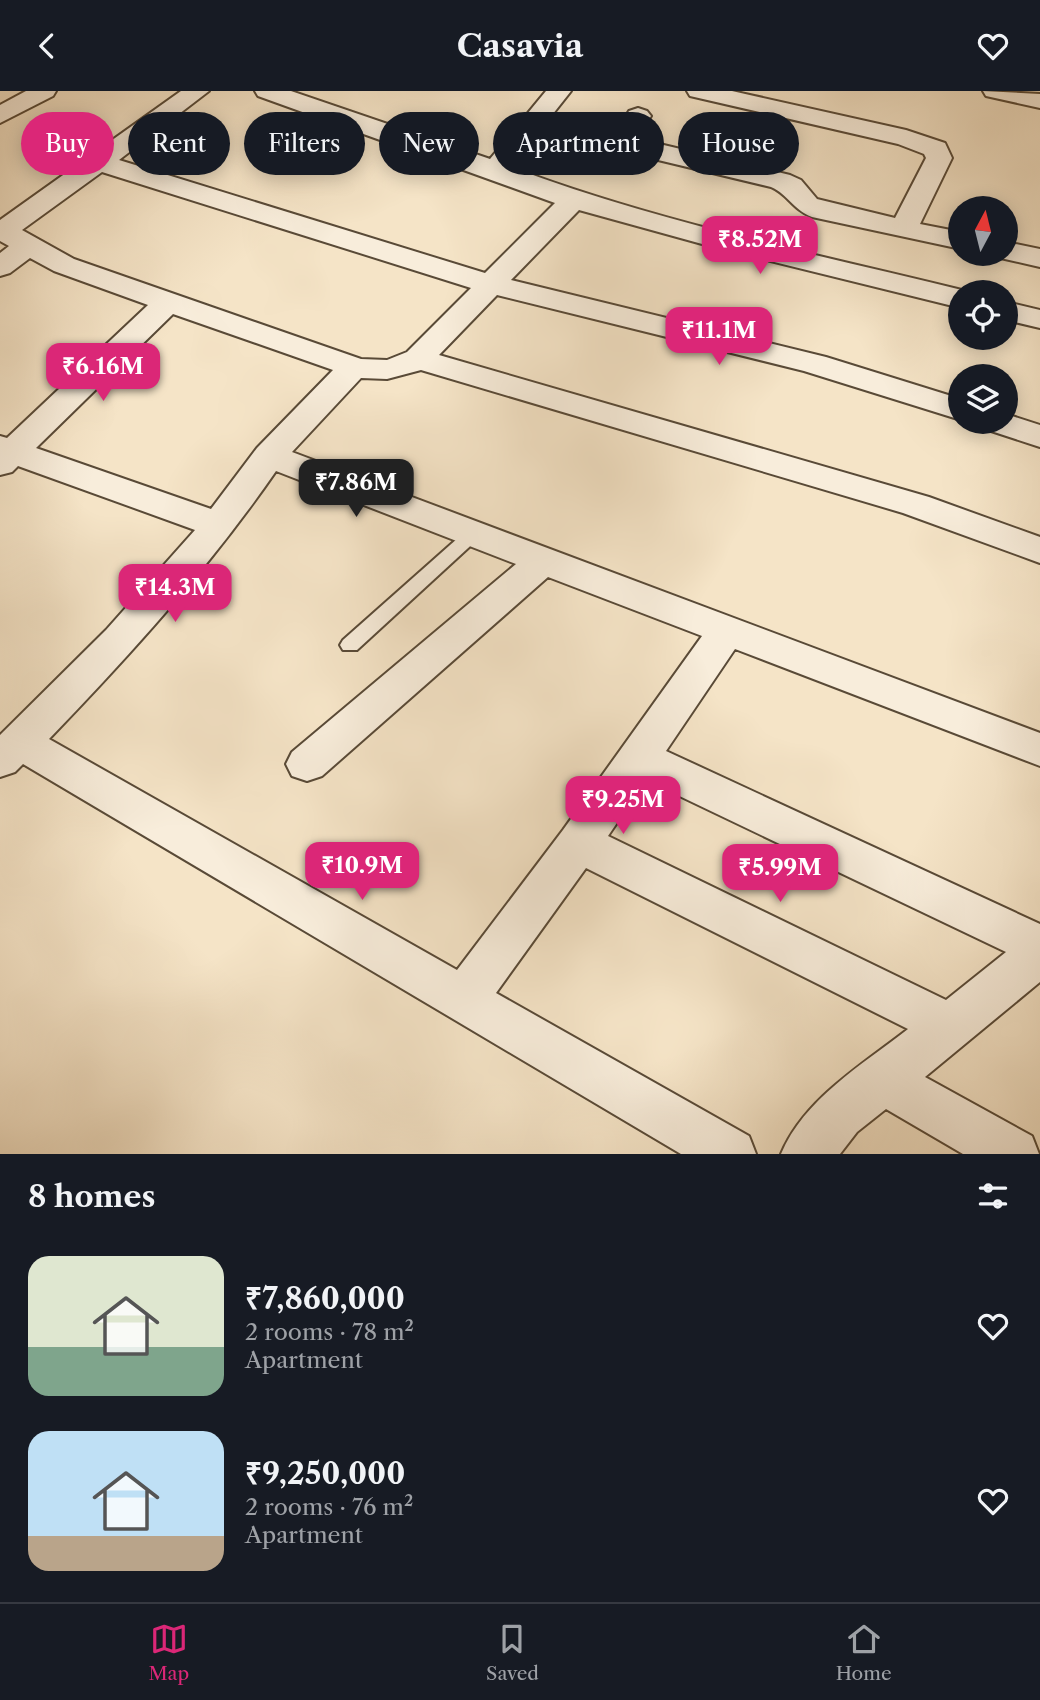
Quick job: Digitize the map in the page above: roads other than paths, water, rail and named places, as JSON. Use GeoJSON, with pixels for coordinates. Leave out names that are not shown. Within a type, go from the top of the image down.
{"type":"FeatureCollection","features":[{"type":"Feature","properties":{"kind":"street"},"geometry":{"type":"LineString","coordinates":[[114,151],[197,91]]}},
{"type":"Feature","properties":{"kind":"street"},"geometry":{"type":"LineString","coordinates":[[267,91],[493,169]]}},
{"type":"Feature","properties":{"kind":"street"},"geometry":{"type":"LineString","coordinates":[[541,112],[558,91]]}},
{"type":"Feature","properties":{"kind":"street"},"geometry":{"type":"LineString","coordinates":[[699,91],[906,138],[936,149],[939,158],[903,229]]}},
{"type":"Feature","properties":{"kind":"street"},"geometry":{"type":"LineString","coordinates":[[995,91],[1040,101]]}},
{"type":"Feature","properties":{"kind":"street"},"geometry":{"type":"LineString","coordinates":[[0,115],[36,92]]}},
{"type":"Feature","properties":{"kind":"street"},"geometry":{"type":"LineString","coordinates":[[664,152],[780,181],[791,186],[807,205],[814,208],[948,238]]}},
{"type":"Feature","properties":{"kind":"street"},"geometry":{"type":"LineString","coordinates":[[114,167],[489,284],[815,364],[948,406]]}},
{"type":"Feature","properties":{"kind":"street"},"geometry":{"type":"LineString","coordinates":[[0,267],[11,235],[83,175]]}},
{"type":"Feature","properties":{"kind":"street"},"geometry":{"type":"LineString","coordinates":[[508,175],[573,200],[723,241],[948,296]]}},
{"type":"Feature","properties":{"kind":"street"},"geometry":{"type":"LineString","coordinates":[[11,235],[64,265],[354,367],[380,372],[403,368],[418,359],[573,200]]}},
{"type":"Feature","properties":{"kind":"street"},"geometry":{"type":"LineString","coordinates":[[1018,253],[1040,258]]}},
{"type":"Feature","properties":{"kind":"street"},"geometry":{"type":"LineString","coordinates":[[168,302],[4,454],[219,525]]}},
{"type":"Feature","properties":{"kind":"street"},"geometry":{"type":"LineString","coordinates":[[1018,314],[1040,319]]}},
{"type":"Feature","properties":{"kind":"street"},"geometry":{"type":"LineString","coordinates":[[418,359],[916,505],[1040,549]]}},
{"type":"Feature","properties":{"kind":"street"},"geometry":{"type":"LineString","coordinates":[[354,367],[269,456],[219,525],[120,641],[10,751],[463,1000],[730,1154]]}},
{"type":"Feature","properties":{"kind":"street"},"geometry":{"type":"LineString","coordinates":[[1018,429],[1040,436]]}},
{"type":"Feature","properties":{"kind":"street"},"geometry":{"type":"LineString","coordinates":[[269,456],[1040,750]]}},
{"type":"Feature","properties":{"kind":"street"},"geometry":{"type":"LineString","coordinates":[[307,764],[543,561]]}},
{"type":"Feature","properties":{"kind":"street"},"geometry":{"type":"LineString","coordinates":[[463,1000],[579,843],[727,631]]}},
{"type":"Feature","properties":{"kind":"street"},"geometry":{"type":"LineString","coordinates":[[638,757],[1040,946]]}},
{"type":"Feature","properties":{"kind":"street"},"geometry":{"type":"LineString","coordinates":[[579,843],[950,1026]]}},
{"type":"Feature","properties":{"kind":"street"},"geometry":{"type":"LineString","coordinates":[[807,1154],[839,1115],[1040,954]]}},
{"type":"Feature","properties":{"kind":"street"},"geometry":{"type":"LineString","coordinates":[[883,1080],[1013,1154]]}},
{"type":"Feature","properties":{"kind":"lane"},"geometry":{"type":"LineString","coordinates":[[350,645],[473,534]]}}]}
